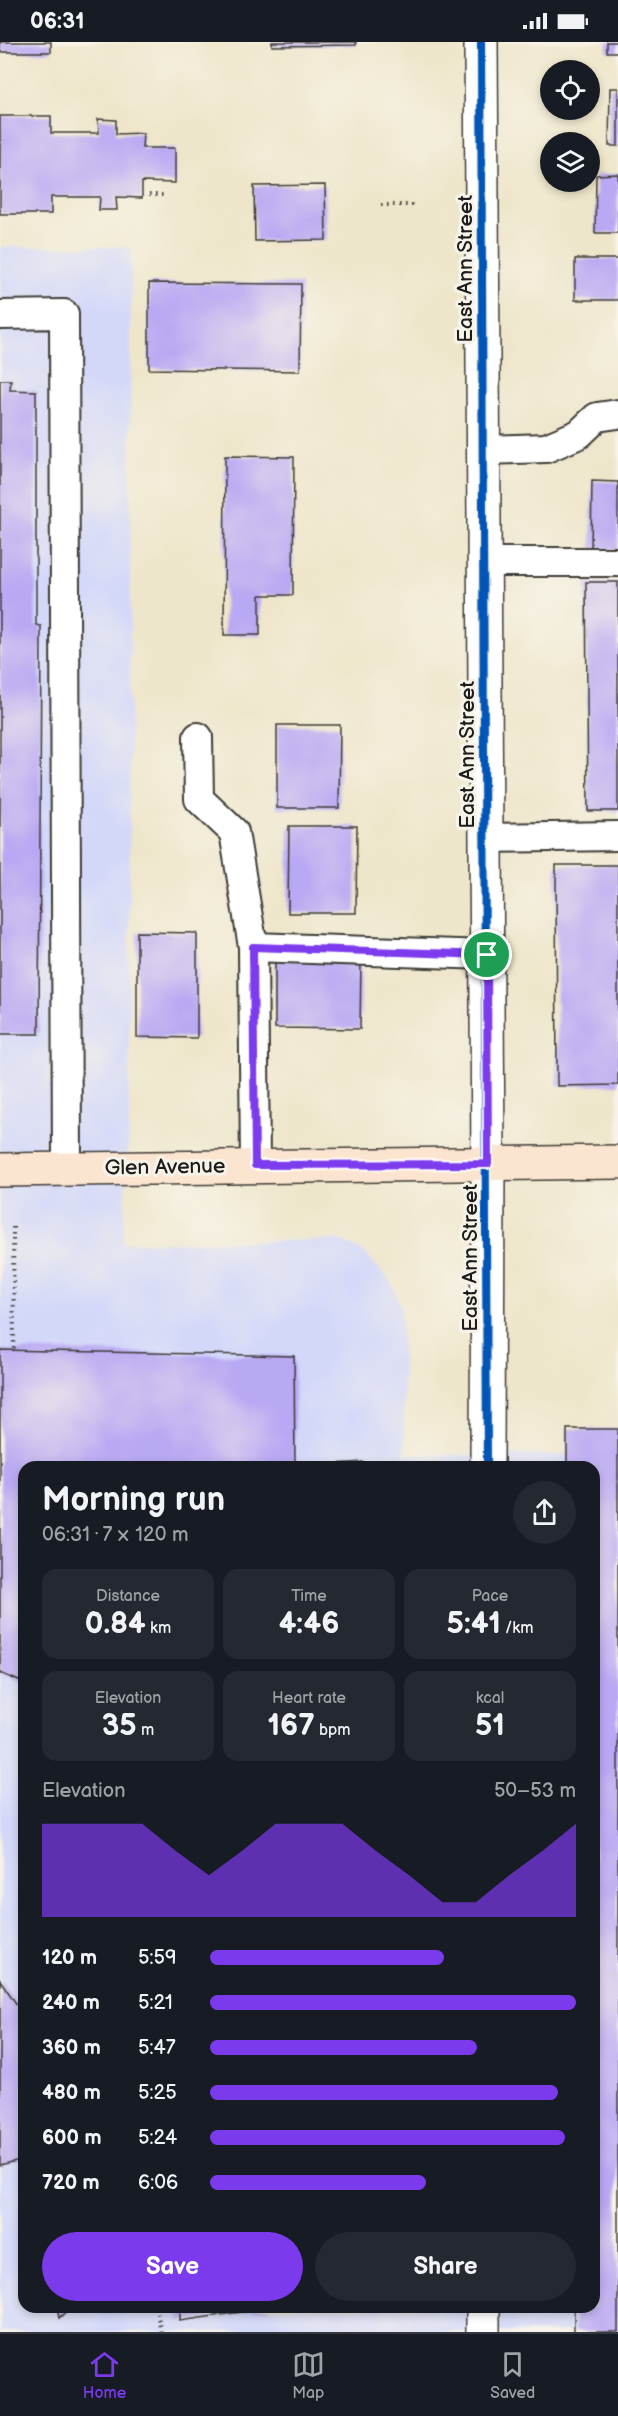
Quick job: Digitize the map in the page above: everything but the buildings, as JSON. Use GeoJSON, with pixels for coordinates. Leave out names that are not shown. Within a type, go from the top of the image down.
{"type":"FeatureCollection","features":[{"type":"Feature","properties":{"kind":"main road","name":"Glen Avenue"},"geometry":{"type":"LineString","coordinates":[[0,1170],[618,1162]]}},
{"type":"Feature","properties":{"kind":"street","name":"East Ann Street"},"geometry":{"type":"LineString","coordinates":[[481,42],[488,1164],[487,1461]]}},
{"type":"Feature","properties":{"kind":"street"},"geometry":{"type":"LineString","coordinates":[[483,2313],[483,2332]]}},
{"type":"Feature","properties":{"kind":"lane"},"geometry":{"type":"LineString","coordinates":[[0,315],[64,314],[67,1169]]}},
{"type":"Feature","properties":{"kind":"lane"},"geometry":{"type":"LineString","coordinates":[[484,450],[546,448],[579,434],[597,417],[618,414]]}},
{"type":"Feature","properties":{"kind":"lane"},"geometry":{"type":"LineString","coordinates":[[485,562],[618,562]]}},
{"type":"Feature","properties":{"kind":"lane"},"geometry":{"type":"LineString","coordinates":[[198,737],[199,800],[234,832],[253,947],[255,1165]]}},
{"type":"Feature","properties":{"kind":"lane"},"geometry":{"type":"LineString","coordinates":[[486,838],[618,836]]}},
{"type":"Feature","properties":{"kind":"lane"},"geometry":{"type":"LineString","coordinates":[[253,947],[487,955]]}},
{"type":"Feature","properties":{"kind":"path"},"geometry":{"type":"LineString","coordinates":[[149,195],[164,195]]}},
{"type":"Feature","properties":{"kind":"path"},"geometry":{"type":"LineString","coordinates":[[381,205],[413,205]]}},
{"type":"Feature","properties":{"kind":"path"},"geometry":{"type":"LineString","coordinates":[[13,1227],[14,1351]]}},
{"type":"Feature","properties":{"kind":"path"},"geometry":{"type":"LineString","coordinates":[[157,2313],[161,2332]]}},
{"type":"Feature","properties":{"kind":"shaded area"},"geometry":{"type":"Polygon","coordinates":[[[0,247],[131,247],[129,1128],[123,1243],[341,1240],[364,1252],[391,1282],[401,1307],[405,1454],[618,1456],[618,2332],[0,2332],[0,247]]]}},
{"type":"Feature","properties":{"kind":"cycle path"},"geometry":{"type":"LineString","coordinates":[[481,42],[487,1461]]}},
{"type":"Feature","properties":{"kind":"route"},"geometry":{"type":"LineString","coordinates":[[253,947],[487,955],[488,1164],[255,1165],[253,947]]}}]}
